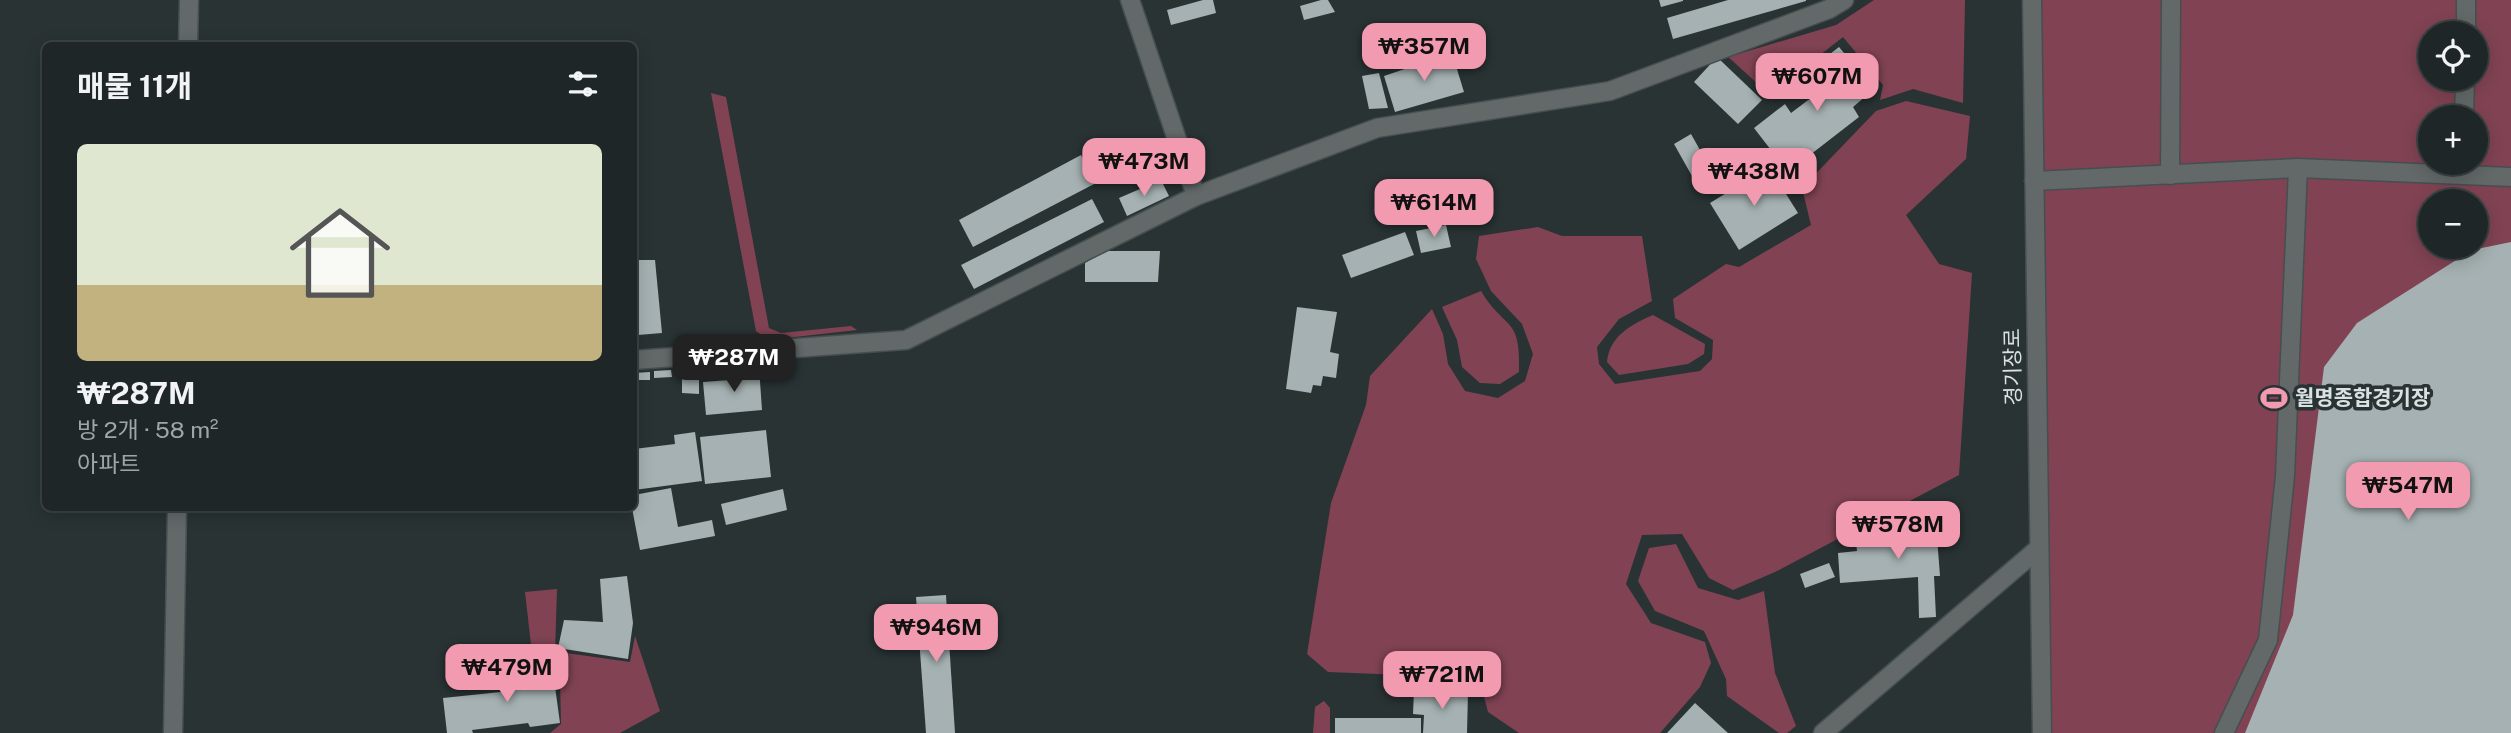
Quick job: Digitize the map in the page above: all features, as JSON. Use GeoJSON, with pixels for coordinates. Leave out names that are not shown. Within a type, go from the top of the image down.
{"type":"FeatureCollection","features":[{"type":"Feature","properties":{"kind":"street"},"geometry":{"type":"LineString","coordinates":[[188,42],[189,0]]}},
{"type":"Feature","properties":{"kind":"street"},"geometry":{"type":"LineString","coordinates":[[1130,0],[1196,196]]}},
{"type":"Feature","properties":{"kind":"street"},"geometry":{"type":"LineString","coordinates":[[637,360],[906,340],[1196,196],[1377,128],[1610,91],[1829,9],[1843,0]]}},
{"type":"Feature","properties":{"kind":"street","name":"경기장로"},"geometry":{"type":"LineString","coordinates":[[2032,0],[2042,733]]}},
{"type":"Feature","properties":{"kind":"street"},"geometry":{"type":"LineString","coordinates":[[2170,174],[2171,0]]}},
{"type":"Feature","properties":{"kind":"street"},"geometry":{"type":"LineString","coordinates":[[2466,0],[2466,21]]}},
{"type":"Feature","properties":{"kind":"street"},"geometry":{"type":"LineString","coordinates":[[2034,181],[2298,168],[2418,169]]}},
{"type":"Feature","properties":{"kind":"street"},"geometry":{"type":"LineString","coordinates":[[2224,733],[2268,640],[2285,476],[2298,168]]}},
{"type":"Feature","properties":{"kind":"street"},"geometry":{"type":"LineString","coordinates":[[2488,173],[2511,177]]}},
{"type":"Feature","properties":{"kind":"street"},"geometry":{"type":"LineString","coordinates":[[173,733],[177,511]]}},
{"type":"Feature","properties":{"kind":"street"},"geometry":{"type":"LineString","coordinates":[[1822,733],[2039,548]]}},
{"type":"Feature","properties":{"kind":"shaded area"},"geometry":{"type":"Polygon","coordinates":[[[1874,0],[1965,0],[1963,103],[1913,89],[1880,100],[1883,85],[1843,37],[1811,62],[1820,80],[1789,92],[1779,93],[1761,87],[1728,57],[1836,25],[1874,0]]]}},
{"type":"Feature","properties":{"kind":"shaded area","name":"월명종합경기장"},"geometry":{"type":"Polygon","coordinates":[[[2032,0],[2511,0],[2511,733],[2042,733],[2032,0]]]}},
{"type":"Feature","properties":{"kind":"shaded area"},"geometry":{"type":"Polygon","coordinates":[[[711,93],[726,97],[769,328],[781,333],[851,326],[857,330],[768,340],[756,331],[711,93]]]}},
{"type":"Feature","properties":{"kind":"shaded area"},"geometry":{"type":"Polygon","coordinates":[[[1906,101],[1970,116],[1966,159],[1906,215],[1939,264],[1972,273],[1959,475],[1775,572],[1733,590],[1709,578],[1682,534],[1642,535],[1626,584],[1651,623],[1705,642],[1711,663],[1700,687],[1660,733],[1519,733],[1488,712],[1479,678],[1328,672],[1307,654],[1331,503],[1366,405],[1370,376],[1432,309],[1443,334],[1448,364],[1465,391],[1498,398],[1525,381],[1533,354],[1522,324],[1491,291],[1476,259],[1479,236],[1538,227],[1562,236],[1642,236],[1652,301],[1619,319],[1597,347],[1599,364],[1615,384],[1700,371],[1712,359],[1713,340],[1675,318],[1673,299],[1726,264],[1739,267],[1811,225],[1802,188],[1876,111],[1906,101]]]}},
{"type":"Feature","properties":{"kind":"shaded area"},"geometry":{"type":"Polygon","coordinates":[[[1481,291],[1510,325],[1517,341],[1519,372],[1500,384],[1480,383],[1462,367],[1457,340],[1442,307],[1481,291]]]}},
{"type":"Feature","properties":{"kind":"shaded area"},"geometry":{"type":"Polygon","coordinates":[[[1653,315],[1705,344],[1704,354],[1688,364],[1619,375],[1607,362],[1612,345],[1623,332],[1653,315]]]}},
{"type":"Feature","properties":{"kind":"shaded area"},"geometry":{"type":"Polygon","coordinates":[[[1676,544],[1698,588],[1738,600],[1764,591],[1775,673],[1796,726],[1787,733],[1779,733],[1727,696],[1726,679],[1704,631],[1655,611],[1638,581],[1649,548],[1676,544]]]}},
{"type":"Feature","properties":{"kind":"shaded area"},"geometry":{"type":"Polygon","coordinates":[[[557,589],[555,652],[559,656],[558,661],[533,662],[525,592],[557,589]]]}},
{"type":"Feature","properties":{"kind":"shaded area"},"geometry":{"type":"Polygon","coordinates":[[[635,636],[660,711],[620,733],[550,733],[561,724],[560,679],[566,653],[630,662],[635,636]]]}},
{"type":"Feature","properties":{"kind":"shaded area"},"geometry":{"type":"Polygon","coordinates":[[[1324,701],[1330,708],[1330,733],[1313,733],[1315,707],[1324,701]]]}},
{"type":"Feature","properties":{"kind":"building"},"geometry":{"type":"Polygon","coordinates":[[[1203,0],[1213,0],[1216,13],[1171,25],[1167,10],[1203,0]]]}},
{"type":"Feature","properties":{"kind":"building"},"geometry":{"type":"Polygon","coordinates":[[[1328,0],[1335,12],[1304,20],[1300,6],[1328,0]]]}},
{"type":"Feature","properties":{"kind":"building"},"geometry":{"type":"Polygon","coordinates":[[[1659,0],[1683,0],[1683,1],[1661,7],[1659,0]]]}},
{"type":"Feature","properties":{"kind":"building"},"geometry":{"type":"Polygon","coordinates":[[[1728,0],[1806,1],[1673,39],[1667,18],[1728,0]]]}},
{"type":"Feature","properties":{"kind":"building"},"geometry":{"type":"Polygon","coordinates":[[[1839,47],[1874,89],[1853,107],[1859,117],[1788,172],[1754,128],[1785,104],[1791,113],[1832,82],[1817,64],[1839,47]]]}},
{"type":"Feature","properties":{"kind":"building"},"geometry":{"type":"Polygon","coordinates":[[[1452,53],[1464,92],[1395,112],[1384,76],[1452,53]]]}},
{"type":"Feature","properties":{"kind":"building"},"geometry":{"type":"Polygon","coordinates":[[[1717,57],[1762,100],[1738,124],[1694,82],[1717,57]]]}},
{"type":"Feature","properties":{"kind":"building"},"geometry":{"type":"Polygon","coordinates":[[[1379,73],[1388,108],[1369,109],[1362,76],[1379,73]]]}},
{"type":"Feature","properties":{"kind":"building"},"geometry":{"type":"Polygon","coordinates":[[[1691,134],[1718,182],[1701,192],[1674,144],[1691,134]]]}},
{"type":"Feature","properties":{"kind":"building"},"geometry":{"type":"Polygon","coordinates":[[[1081,155],[1096,183],[973,247],[959,220],[1081,155]]]}},
{"type":"Feature","properties":{"kind":"building"},"geometry":{"type":"Polygon","coordinates":[[[1769,167],[1798,213],[1739,250],[1710,203],[1769,167]]]}},
{"type":"Feature","properties":{"kind":"building"},"geometry":{"type":"Polygon","coordinates":[[[1161,180],[1169,196],[1127,216],[1119,198],[1161,180]]]}},
{"type":"Feature","properties":{"kind":"building"},"geometry":{"type":"Polygon","coordinates":[[[1092,199],[1104,222],[974,289],[961,265],[1092,199]]]}},
{"type":"Feature","properties":{"kind":"building"},"geometry":{"type":"Polygon","coordinates":[[[1446,225],[1451,247],[1421,253],[1416,231],[1446,225]]]}},
{"type":"Feature","properties":{"kind":"building"},"geometry":{"type":"Polygon","coordinates":[[[1405,232],[1414,255],[1351,278],[1342,255],[1405,232]]]}},
{"type":"Feature","properties":{"kind":"building"},"geometry":{"type":"Polygon","coordinates":[[[2511,242],[2511,733],[2245,733],[2293,615],[2324,367],[2357,323],[2458,259],[2488,259],[2488,247],[2511,242]]]}},
{"type":"Feature","properties":{"kind":"building"},"geometry":{"type":"Polygon","coordinates":[[[1105,251],[1160,251],[1158,282],[1085,282],[1085,263],[1105,251]]]}},
{"type":"Feature","properties":{"kind":"building"},"geometry":{"type":"Polygon","coordinates":[[[637,260],[655,260],[662,333],[638,335],[637,260]]]}},
{"type":"Feature","properties":{"kind":"building"},"geometry":{"type":"Polygon","coordinates":[[[1297,307],[1337,312],[1330,352],[1339,354],[1336,378],[1323,376],[1321,386],[1313,385],[1311,393],[1286,389],[1297,307]]]}},
{"type":"Feature","properties":{"kind":"building"},"geometry":{"type":"Polygon","coordinates":[[[759,367],[762,410],[706,415],[703,382],[743,379],[742,368],[759,367]]]}},
{"type":"Feature","properties":{"kind":"building"},"geometry":{"type":"Polygon","coordinates":[[[671,370],[672,377],[654,378],[654,371],[671,370]]]}},
{"type":"Feature","properties":{"kind":"building"},"geometry":{"type":"Polygon","coordinates":[[[650,372],[650,380],[637,380],[637,373],[650,372]]]}},
{"type":"Feature","properties":{"kind":"building"},"geometry":{"type":"Polygon","coordinates":[[[682,372],[699,372],[699,394],[682,393],[682,372]]]}},
{"type":"Feature","properties":{"kind":"building"},"geometry":{"type":"Polygon","coordinates":[[[766,430],[771,477],[705,484],[700,437],[766,430]]]}},
{"type":"Feature","properties":{"kind":"building"},"geometry":{"type":"Polygon","coordinates":[[[695,432],[702,481],[637,490],[637,449],[675,444],[674,435],[695,432]]]}},
{"type":"Feature","properties":{"kind":"building"},"geometry":{"type":"Polygon","coordinates":[[[671,488],[678,527],[712,520],[715,536],[640,550],[633,511],[637,511],[637,494],[671,488]]]}},
{"type":"Feature","properties":{"kind":"building"},"geometry":{"type":"Polygon","coordinates":[[[783,489],[787,510],[726,525],[721,504],[783,489]]]}},
{"type":"Feature","properties":{"kind":"building"},"geometry":{"type":"Polygon","coordinates":[[[1936,524],[1940,576],[1934,576],[1936,617],[1919,618],[1918,577],[1840,583],[1838,553],[1857,551],[1856,541],[1885,539],[1884,528],[1936,524]]]}},
{"type":"Feature","properties":{"kind":"building"},"geometry":{"type":"Polygon","coordinates":[[[1829,563],[1835,577],[1805,588],[1800,574],[1829,563]]]}},
{"type":"Feature","properties":{"kind":"building"},"geometry":{"type":"Polygon","coordinates":[[[627,576],[633,623],[628,659],[558,648],[564,620],[603,622],[600,579],[627,576]]]}},
{"type":"Feature","properties":{"kind":"building"},"geometry":{"type":"Polygon","coordinates":[[[946,595],[955,733],[926,733],[916,597],[946,595]]]}},
{"type":"Feature","properties":{"kind":"building"},"geometry":{"type":"Polygon","coordinates":[[[552,665],[560,723],[530,727],[528,723],[472,730],[473,733],[447,733],[443,698],[510,691],[507,671],[552,665]]]}},
{"type":"Feature","properties":{"kind":"building"},"geometry":{"type":"Polygon","coordinates":[[[1414,690],[1468,692],[1467,733],[1423,733],[1424,715],[1413,714],[1414,690]]]}},
{"type":"Feature","properties":{"kind":"building"},"geometry":{"type":"Polygon","coordinates":[[[1695,703],[1728,733],[1667,733],[1695,703]]]}},
{"type":"Feature","properties":{"kind":"building"},"geometry":{"type":"Polygon","coordinates":[[[1335,718],[1421,718],[1421,733],[1335,733],[1335,718]]]}},
{"type":"Feature","properties":{"kind":"place","name":"월명종합경기장"},"geometry":{"type":"Point","coordinates":[2274,398]}}]}
